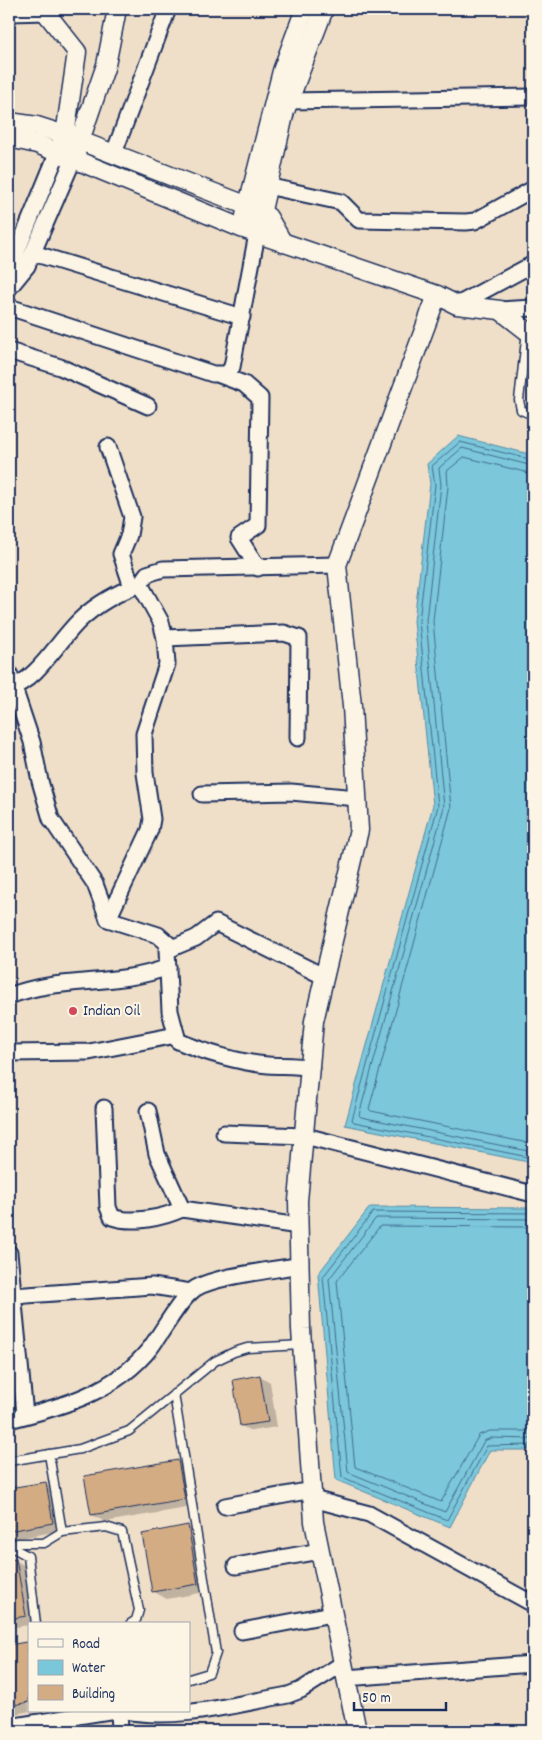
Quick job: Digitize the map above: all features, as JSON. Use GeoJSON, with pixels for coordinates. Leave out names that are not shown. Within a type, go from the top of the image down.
{"type":"FeatureCollection","features":[{"type":"Feature","properties":{"kind":"street"},"geometry":{"type":"LineString","coordinates":[[9,288],[27,266],[65,157],[106,65],[117,9]]}},
{"type":"Feature","properties":{"kind":"street"},"geometry":{"type":"LineString","coordinates":[[114,154],[168,9]]}},
{"type":"Feature","properties":{"kind":"street"},"geometry":{"type":"LineString","coordinates":[[220,375],[227,374],[232,367],[242,317],[249,231],[282,71],[305,9]]}},
{"type":"Feature","properties":{"kind":"street"},"geometry":{"type":"LineString","coordinates":[[254,209],[266,186],[289,101],[324,9]]}},
{"type":"Feature","properties":{"kind":"street"},"geometry":{"type":"LineString","coordinates":[[9,12],[45,10],[77,52],[73,138]]}},
{"type":"Feature","properties":{"kind":"street"},"geometry":{"type":"LineString","coordinates":[[289,101],[533,97]]}},
{"type":"Feature","properties":{"kind":"street"},"geometry":{"type":"LineString","coordinates":[[9,122],[37,126],[73,138],[254,209],[268,218],[283,243]]}},
{"type":"Feature","properties":{"kind":"street"},"geometry":{"type":"LineString","coordinates":[[9,138],[37,144],[249,231],[436,295],[457,305],[500,310],[533,308]]}},
{"type":"Feature","properties":{"kind":"street"},"geometry":{"type":"LineString","coordinates":[[9,288],[18,249],[65,157]]}},
{"type":"Feature","properties":{"kind":"street"},"geometry":{"type":"LineString","coordinates":[[266,186],[341,202],[359,220],[428,222],[475,221],[533,188]]}},
{"type":"Feature","properties":{"kind":"street"},"geometry":{"type":"LineString","coordinates":[[32,253],[242,317]]}},
{"type":"Feature","properties":{"kind":"street"},"geometry":{"type":"LineString","coordinates":[[457,305],[533,264]]}},
{"type":"Feature","properties":{"kind":"street"},"geometry":{"type":"LineString","coordinates":[[357,1731],[320,1552],[312,1495],[302,1337],[298,1201],[314,1021],[359,830],[352,706],[337,565],[436,295]]}},
{"type":"Feature","properties":{"kind":"street"},"geometry":{"type":"LineString","coordinates":[[9,307],[220,375],[244,384],[260,398],[258,525],[239,538],[258,568]]}},
{"type":"Feature","properties":{"kind":"street"},"geometry":{"type":"LineString","coordinates":[[500,310],[530,331]]}},
{"type":"Feature","properties":{"kind":"street"},"geometry":{"type":"LineString","coordinates":[[9,351],[60,367],[148,406]]}},
{"type":"Feature","properties":{"kind":"street"},"geometry":{"type":"LineString","coordinates":[[108,447],[132,517],[129,535],[122,554],[136,585],[161,622],[165,638],[167,664],[144,734],[145,773],[152,819],[150,830],[108,919]]}},
{"type":"Feature","properties":{"kind":"street"},"geometry":{"type":"LineString","coordinates":[[108,919],[95,884],[51,819],[40,781],[32,742],[10,683],[35,672],[81,619],[120,592],[136,585],[147,574],[162,569],[337,565]]}},
{"type":"Feature","properties":{"kind":"street"},"geometry":{"type":"LineString","coordinates":[[165,638],[284,634],[299,638],[298,738]]}},
{"type":"Feature","properties":{"kind":"street"},"geometry":{"type":"LineString","coordinates":[[202,794],[300,792],[357,798]]}},
{"type":"Feature","properties":{"kind":"street"},"geometry":{"type":"LineString","coordinates":[[108,919],[158,935],[173,948]]}},
{"type":"Feature","properties":{"kind":"street"},"geometry":{"type":"LineString","coordinates":[[310,1068],[294,1064],[268,1065],[241,1060],[195,1049],[178,1041],[170,1011],[167,950],[196,938],[216,923],[325,976]]}},
{"type":"Feature","properties":{"kind":"street"},"geometry":{"type":"LineString","coordinates":[[9,996],[49,984],[141,976],[168,967]]}},
{"type":"Feature","properties":{"kind":"street"},"geometry":{"type":"LineString","coordinates":[[9,1053],[89,1052],[176,1035]]}},
{"type":"Feature","properties":{"kind":"street"},"geometry":{"type":"LineString","coordinates":[[104,1108],[108,1207],[112,1217],[121,1220],[162,1216],[182,1208],[299,1226]]}},
{"type":"Feature","properties":{"kind":"street"},"geometry":{"type":"LineString","coordinates":[[148,1111],[157,1154],[182,1208]]}},
{"type":"Feature","properties":{"kind":"street"},"geometry":{"type":"LineString","coordinates":[[224,1132],[305,1136],[533,1194]]}},
{"type":"Feature","properties":{"kind":"street"},"geometry":{"type":"LineString","coordinates":[[9,1253],[25,1415]]}},
{"type":"Feature","properties":{"kind":"street"},"geometry":{"type":"LineString","coordinates":[[9,1420],[70,1402],[102,1389],[126,1374],[150,1349],[184,1297],[202,1285],[300,1266]]}},
{"type":"Feature","properties":{"kind":"street"},"geometry":{"type":"LineString","coordinates":[[13,1296],[152,1286],[191,1292]]}},
{"type":"Feature","properties":{"kind":"street"},"geometry":{"type":"LineString","coordinates":[[225,1506],[312,1495],[369,1514],[533,1604]]}},
{"type":"Feature","properties":{"kind":"street"},"geometry":{"type":"LineString","coordinates":[[236,1566],[320,1552]]}},
{"type":"Feature","properties":{"kind":"street"},"geometry":{"type":"LineString","coordinates":[[242,1631],[332,1614]]}},
{"type":"Feature","properties":{"kind":"street"},"geometry":{"type":"LineString","coordinates":[[190,1712],[288,1695],[344,1671],[533,1664]]}},
{"type":"Feature","properties":{"kind":"street"},"geometry":{"type":"LineString","coordinates":[[9,1727],[103,1712]]}},
{"type":"Feature","properties":{"kind":"street"},"geometry":{"type":"LineString","coordinates":[[119,1712],[120,1731]]}},
{"type":"Feature","properties":{"kind":"street"},"geometry":{"type":"LineString","coordinates":[[131,1712],[148,1715],[170,1715],[188,1712]]}},
{"type":"Feature","properties":{"kind":"lane"},"geometry":{"type":"LineString","coordinates":[[530,331],[519,400],[521,410],[533,415]]}},
{"type":"Feature","properties":{"kind":"lane"},"geometry":{"type":"LineString","coordinates":[[9,1461],[80,1449],[129,1431],[215,1361],[247,1348],[302,1337]]}},
{"type":"Feature","properties":{"kind":"lane"},"geometry":{"type":"LineString","coordinates":[[174,1394],[216,1653],[210,1673],[190,1679]]}},
{"type":"Feature","properties":{"kind":"lane"},"geometry":{"type":"LineString","coordinates":[[49,1454],[62,1532]]}},
{"type":"Feature","properties":{"kind":"lane"},"geometry":{"type":"LineString","coordinates":[[36,1622],[28,1556],[13,1548],[17,1543],[44,1543],[62,1532],[106,1527],[122,1532],[139,1610],[136,1620],[133,1622]]}},
{"type":"Feature","properties":{"kind":"water"},"geometry":{"type":"Polygon","coordinates":[[[458,436],[533,455],[533,1163],[345,1125],[433,805],[414,621],[430,484],[427,464],[458,436]]]}},
{"type":"Feature","properties":{"kind":"water"},"geometry":{"type":"Polygon","coordinates":[[[370,1207],[533,1208],[533,1450],[490,1450],[450,1527],[336,1480],[318,1274],[370,1207]]]}},
{"type":"Feature","properties":{"kind":"building"},"geometry":{"type":"Polygon","coordinates":[[[260,1375],[268,1422],[240,1426],[233,1380],[260,1375]]]}},
{"type":"Feature","properties":{"kind":"building"},"geometry":{"type":"Polygon","coordinates":[[[178,1460],[185,1499],[91,1515],[84,1476],[178,1460]]]}},
{"type":"Feature","properties":{"kind":"building"},"geometry":{"type":"Polygon","coordinates":[[[46,1482],[53,1523],[9,1531],[9,1488],[46,1482]]]}},
{"type":"Feature","properties":{"kind":"building"},"geometry":{"type":"Polygon","coordinates":[[[188,1525],[198,1584],[152,1592],[142,1534],[188,1525]]]}},
{"type":"Feature","properties":{"kind":"building"},"geometry":{"type":"Polygon","coordinates":[[[16,1559],[26,1616],[9,1619],[9,1560],[16,1559]]]}},
{"type":"Feature","properties":{"kind":"building"},"geometry":{"type":"Polygon","coordinates":[[[26,1642],[28,1653],[28,1702],[9,1706],[9,1645],[26,1642]]]}},
{"type":"Feature","properties":{"kind":"place","name":"Indian Oil"},"geometry":{"type":"Point","coordinates":[73,1011]}}]}
